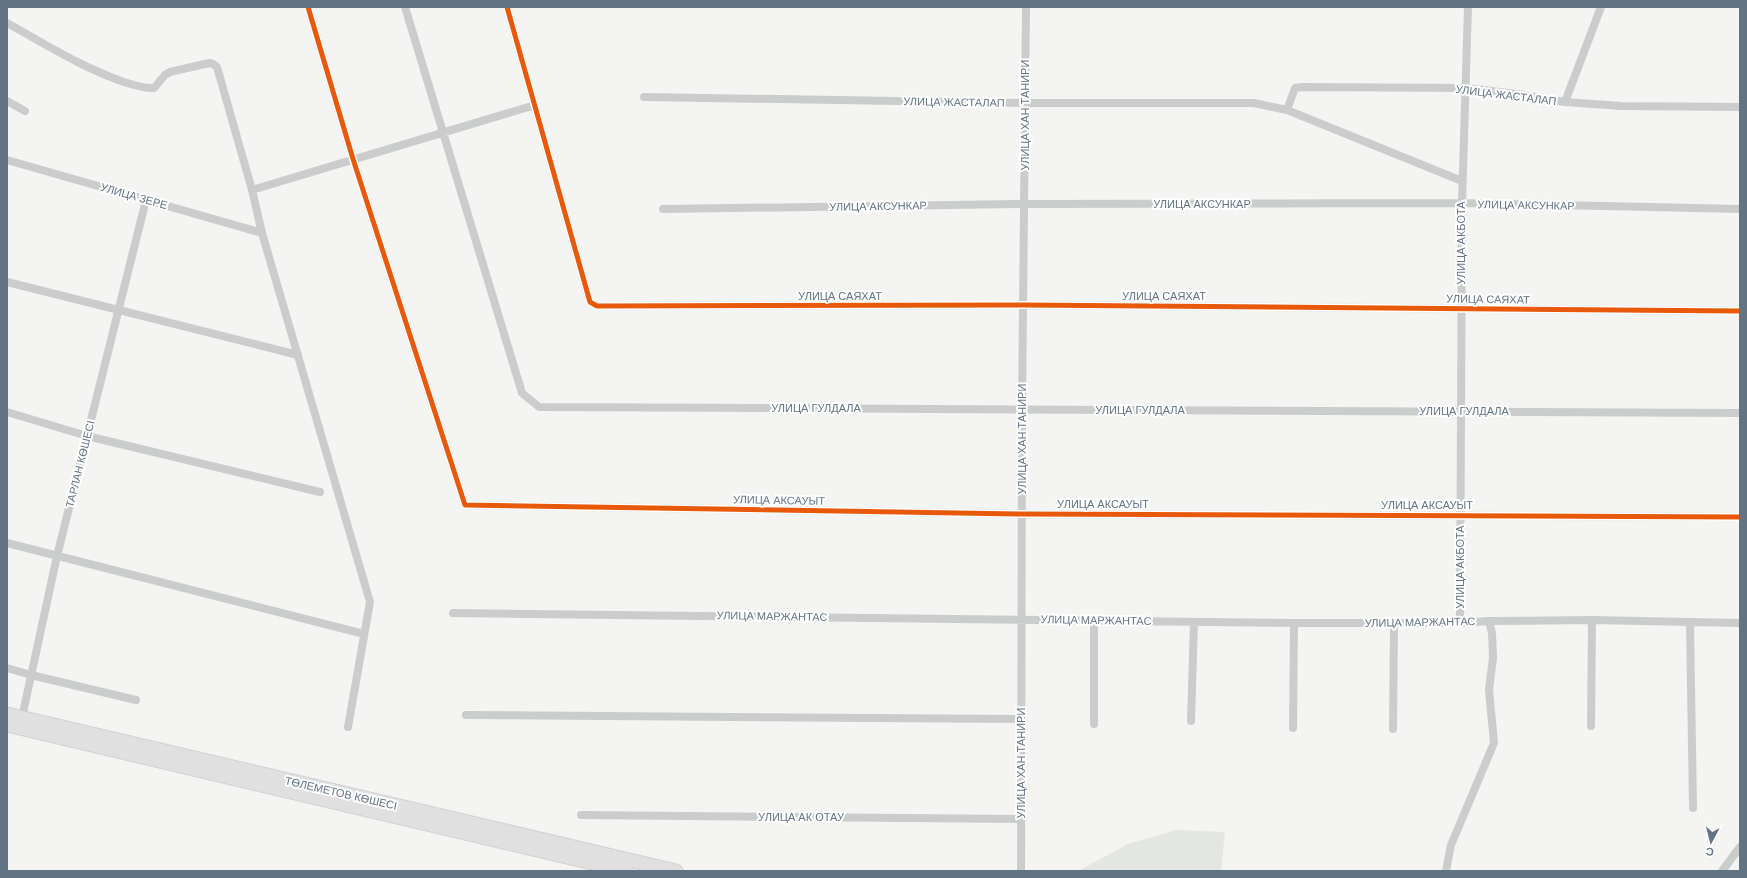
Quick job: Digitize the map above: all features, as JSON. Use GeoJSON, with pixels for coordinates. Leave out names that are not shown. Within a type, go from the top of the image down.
{"type":"FeatureCollection","features":[{"type":"Feature","properties":{"kind":"main road","name":"ТӨЛЕМЕТОВ КӨШЕСІ"},"geometry":{"type":"LineString","coordinates":[[7,714],[16,724],[626,871]]}},
{"type":"Feature","properties":{"kind":"main road","name":"ТӨЛЕМЕТОВ КӨШЕСІ"},"geometry":{"type":"LineString","coordinates":[[16,724],[673,871]]}},
{"type":"Feature","properties":{"kind":"street"},"geometry":{"type":"LineString","coordinates":[[308,7],[353,159]]}},
{"type":"Feature","properties":{"kind":"street"},"geometry":{"type":"LineString","coordinates":[[405,7],[443,132]]}},
{"type":"Feature","properties":{"kind":"street"},"geometry":{"type":"LineString","coordinates":[[252,190],[535,105],[506,7]]}},
{"type":"Feature","properties":{"kind":"street","name":"УЛИЦА ХАН ТАНИРИ"},"geometry":{"type":"LineString","coordinates":[[1021,871],[1022,409],[1026,7]]}},
{"type":"Feature","properties":{"kind":"street","name":"УЛИЦА АКБОТА"},"geometry":{"type":"LineString","coordinates":[[1460,623],[1462,181],[1468,7]]}},
{"type":"Feature","properties":{"kind":"street"},"geometry":{"type":"LineString","coordinates":[[1565,102],[1601,7]]}},
{"type":"Feature","properties":{"kind":"street"},"geometry":{"type":"LineString","coordinates":[[7,23],[73,60],[117,79],[149,89],[158,86],[165,75],[170,72],[209,63],[216,65],[252,190],[262,233],[370,602],[348,727]]}},
{"type":"Feature","properties":{"kind":"street","name":"УЛИЦА ЖАСТАЛАП"},"geometry":{"type":"LineString","coordinates":[[1287,110],[1293,91],[1296,88],[1302,87],[1466,88],[1565,102],[1621,106],[1740,107]]}},
{"type":"Feature","properties":{"kind":"street","name":"УЛИЦА ЖАСТАЛАП"},"geometry":{"type":"LineString","coordinates":[[644,96],[1026,103],[1254,103],[1287,110],[1462,181]]}},
{"type":"Feature","properties":{"kind":"street"},"geometry":{"type":"LineString","coordinates":[[7,101],[25,111]]}},
{"type":"Feature","properties":{"kind":"street","name":"УЛИЦА САЯХАТ"},"geometry":{"type":"LineString","coordinates":[[535,105],[590,302],[597,306],[613,308],[1024,305],[1740,311]]}},
{"type":"Feature","properties":{"kind":"street","name":"УЛИЦА ГУЛДАЛА"},"geometry":{"type":"LineString","coordinates":[[443,132],[522,393],[539,407],[1740,413]]}},
{"type":"Feature","properties":{"kind":"street","name":"УЛИЦА АКСАУЫТ"},"geometry":{"type":"LineString","coordinates":[[353,159],[465,505],[1022,514],[1460,515],[1740,518]]}},
{"type":"Feature","properties":{"kind":"street","name":"УЛИЦА ЗЕРЕ"},"geometry":{"type":"LineString","coordinates":[[7,160],[262,233]]}},
{"type":"Feature","properties":{"kind":"street","name":"ТАРЛАН КӨШЕСІ"},"geometry":{"type":"LineString","coordinates":[[16,724],[31,675],[57,556],[146,200]]}},
{"type":"Feature","properties":{"kind":"street","name":"УЛИЦА АКСУНКАР"},"geometry":{"type":"LineString","coordinates":[[664,209],[1025,204],[1462,204],[1740,209]]}},
{"type":"Feature","properties":{"kind":"street"},"geometry":{"type":"LineString","coordinates":[[7,282],[298,355]]}},
{"type":"Feature","properties":{"kind":"street"},"geometry":{"type":"LineString","coordinates":[[7,412],[87,436],[320,492]]}},
{"type":"Feature","properties":{"kind":"street"},"geometry":{"type":"LineString","coordinates":[[7,543],[364,634]]}},
{"type":"Feature","properties":{"kind":"street","name":"УЛИЦА МАРЖАНТАС"},"geometry":{"type":"LineString","coordinates":[[453,613],[1394,624],[1592,620],[1740,623]]}},
{"type":"Feature","properties":{"kind":"street"},"geometry":{"type":"LineString","coordinates":[[1591,726],[1592,620]]}},
{"type":"Feature","properties":{"kind":"street"},"geometry":{"type":"LineString","coordinates":[[1094,621],[1094,724]]}},
{"type":"Feature","properties":{"kind":"street"},"geometry":{"type":"LineString","coordinates":[[1446,871],[1451,845],[1494,743],[1489,690],[1493,658],[1492,633],[1489,621]]}},
{"type":"Feature","properties":{"kind":"street"},"geometry":{"type":"LineString","coordinates":[[1191,721],[1194,622]]}},
{"type":"Feature","properties":{"kind":"street"},"geometry":{"type":"LineString","coordinates":[[1690,622],[1694,808]]}},
{"type":"Feature","properties":{"kind":"street"},"geometry":{"type":"LineString","coordinates":[[1293,728],[1294,623]]}},
{"type":"Feature","properties":{"kind":"street"},"geometry":{"type":"LineString","coordinates":[[1393,729],[1394,624]]}},
{"type":"Feature","properties":{"kind":"street"},"geometry":{"type":"LineString","coordinates":[[7,668],[136,700]]}},
{"type":"Feature","properties":{"kind":"street"},"geometry":{"type":"LineString","coordinates":[[466,715],[1021,719]]}},
{"type":"Feature","properties":{"kind":"street","name":"УЛИЦА АК ОТАУ"},"geometry":{"type":"LineString","coordinates":[[581,815],[1021,819]]}},
{"type":"Feature","properties":{"kind":"street"},"geometry":{"type":"LineString","coordinates":[[1722,871],[1740,847]]}},
{"type":"Feature","properties":{"kind":"shaded area"},"geometry":{"type":"Polygon","coordinates":[[[1176,830],[1225,832],[1221,871],[1078,871],[1128,844],[1176,830]]]}},
{"type":"Feature","properties":{"kind":"cycle path"},"geometry":{"type":"LineString","coordinates":[[308,7],[353,159],[465,505],[1022,514],[1740,517]]}},
{"type":"Feature","properties":{"kind":"cycle path"},"geometry":{"type":"LineString","coordinates":[[507,7],[590,302],[597,306],[1023,305],[1740,311]]}}]}
